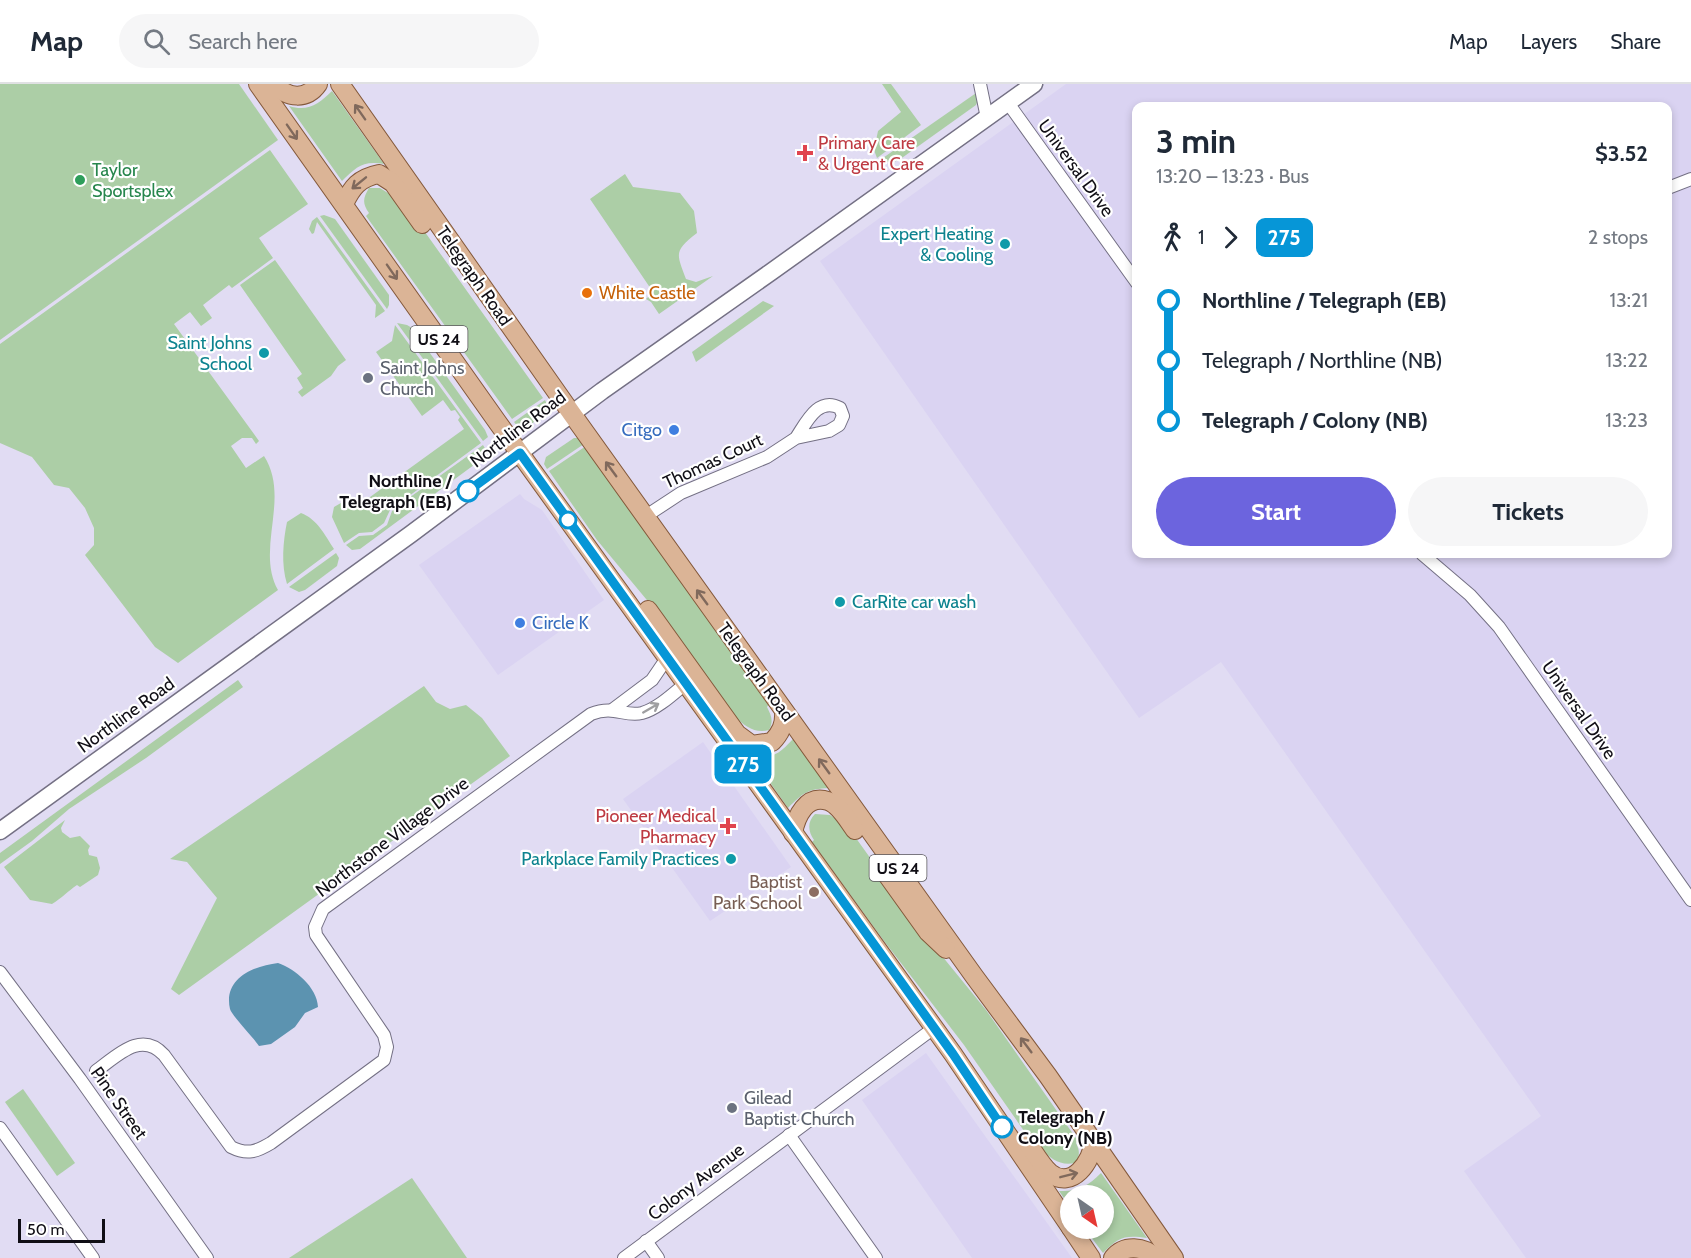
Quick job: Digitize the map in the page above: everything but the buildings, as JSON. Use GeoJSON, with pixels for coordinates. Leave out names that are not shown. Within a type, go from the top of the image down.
{"type":"FeatureCollection","features":[{"type":"Feature","properties":{"kind":"main road","name":"US 24"},"geometry":{"type":"LineString","coordinates":[[258,84],[685,684],[923,1012],[1060,1212]]}},
{"type":"Feature","properties":{"kind":"main road"},"geometry":{"type":"LineString","coordinates":[[275,84],[294,96],[311,92],[318,84]]}},
{"type":"Feature","properties":{"kind":"main road","name":"Telegraph Road"},"geometry":{"type":"LineString","coordinates":[[340,84],[547,379],[1048,1076],[1174,1258]]}},
{"type":"Feature","properties":{"kind":"main road","name":"Northline Road"},"geometry":{"type":"LineString","coordinates":[[0,831],[572,414],[1031,85]]}},
{"type":"Feature","properties":{"kind":"main road"},"geometry":{"type":"LineString","coordinates":[[344,204],[351,189],[358,182],[368,176],[379,174],[386,177],[400,192],[519,357],[547,379]]}},
{"type":"Feature","properties":{"kind":"main road"},"geometry":{"type":"LineString","coordinates":[[604,569],[619,576],[650,612],[737,734],[745,741],[752,746],[772,742],[782,729],[784,711]]}},
{"type":"Feature","properties":{"kind":"main road"},"geometry":{"type":"LineString","coordinates":[[793,833],[799,813],[809,804],[828,801],[841,811],[928,932],[974,976]]}},
{"type":"Feature","properties":{"kind":"main road"},"geometry":{"type":"LineString","coordinates":[[923,1012],[960,1047],[1048,1171],[1057,1178],[1068,1178],[1077,1174],[1089,1161],[1094,1141]]}},
{"type":"Feature","properties":{"kind":"main road","name":"US 24"},"geometry":{"type":"LineString","coordinates":[[1078,1239],[1091,1258]]}},
{"type":"Feature","properties":{"kind":"main road"},"geometry":{"type":"LineString","coordinates":[[1113,1258],[1118,1252],[1136,1248],[1149,1252],[1156,1258]]}},
{"type":"Feature","properties":{"kind":"street"},"geometry":{"type":"LineString","coordinates":[[980,84],[987,118]]}},
{"type":"Feature","properties":{"kind":"street","name":"Universal Drive"},"geometry":{"type":"LineString","coordinates":[[1008,103],[1132,276]]}},
{"type":"Feature","properties":{"kind":"street"},"geometry":{"type":"LineString","coordinates":[[1672,186],[1691,178]]}},
{"type":"Feature","properties":{"kind":"street","name":"Thomas Court"},"geometry":{"type":"LineString","coordinates":[[646,516],[681,493],[767,457],[796,438]]}},
{"type":"Feature","properties":{"kind":"street","name":"Universal Drive"},"geometry":{"type":"LineString","coordinates":[[1427,558],[1470,595],[1499,627],[1691,900]]}},
{"type":"Feature","properties":{"kind":"street","name":"Northstone Village Drive"},"geometry":{"type":"LineString","coordinates":[[612,710],[652,680],[667,658]]}},
{"type":"Feature","properties":{"kind":"street","name":"Northstone Village Drive"},"geometry":{"type":"LineString","coordinates":[[96,1071],[133,1046],[152,1045],[164,1055],[231,1147],[240,1152],[250,1153],[271,1143],[384,1060],[387,1047],[384,1035],[316,935],[315,927],[322,909],[591,714],[603,710],[643,713],[685,684]]}},
{"type":"Feature","properties":{"kind":"street","name":"Pine Street"},"geometry":{"type":"LineString","coordinates":[[0,972],[207,1258]]}},
{"type":"Feature","properties":{"kind":"street","name":"Colony Avenue"},"geometry":{"type":"LineString","coordinates":[[624,1258],[934,1028]]}},
{"type":"Feature","properties":{"kind":"street"},"geometry":{"type":"LineString","coordinates":[[0,1128],[93,1258]]}},
{"type":"Feature","properties":{"kind":"street"},"geometry":{"type":"LineString","coordinates":[[789,1135],[876,1258]]}},
{"type":"Feature","properties":{"kind":"street"},"geometry":{"type":"LineString","coordinates":[[646,1241],[658,1258]]}},
{"type":"Feature","properties":{"kind":"shaded area"},"geometry":{"type":"Polygon","coordinates":[[[1066,84],[1691,84],[1691,1258],[1526,1258],[1464,1171],[1541,1116],[1221,662],[1139,718],[820,261],[1066,84]]]}},
{"type":"Feature","properties":{"kind":"shaded area"},"geometry":{"type":"Polygon","coordinates":[[[520,494],[542,510],[604,600],[498,675],[419,565],[520,494]]]}},
{"type":"Feature","properties":{"kind":"shaded area"},"geometry":{"type":"Polygon","coordinates":[[[703,742],[791,867],[710,921],[623,799],[703,742]]]}},
{"type":"Feature","properties":{"kind":"shaded area"},"geometry":{"type":"Polygon","coordinates":[[[926,1053],[1072,1258],[972,1258],[862,1100],[926,1053]]]}},
{"type":"Feature","properties":{"kind":"green space"},"geometry":{"type":"Polygon","coordinates":[[[0,84],[239,84],[278,140],[0,340],[0,84]]]}},
{"type":"Feature","properties":{"kind":"green space"},"geometry":{"type":"Polygon","coordinates":[[[882,84],[891,84],[921,125],[877,158],[874,150],[878,131],[901,112],[882,84]]]}},
{"type":"Feature","properties":{"kind":"green space"},"geometry":{"type":"Polygon","coordinates":[[[332,91],[384,164],[371,163],[360,166],[342,181],[289,106],[302,108],[313,106],[332,91]]]}},
{"type":"Feature","properties":{"kind":"green space"},"geometry":{"type":"Polygon","coordinates":[[[979,91],[976,105],[899,160],[891,163],[880,160],[979,91]]]}},
{"type":"Feature","properties":{"kind":"green space"},"geometry":{"type":"Polygon","coordinates":[[[270,150],[308,204],[259,238],[273,258],[232,288],[229,285],[203,305],[212,318],[201,326],[190,312],[174,324],[259,441],[256,444],[252,438],[242,438],[231,446],[246,468],[264,456],[271,472],[274,506],[270,558],[272,574],[278,590],[178,663],[155,647],[85,555],[94,545],[94,528],[85,508],[69,488],[54,485],[32,457],[0,443],[0,344],[270,150]]]}},
{"type":"Feature","properties":{"kind":"green space"},"geometry":{"type":"Polygon","coordinates":[[[625,174],[633,187],[680,193],[694,211],[697,233],[684,244],[679,253],[686,279],[696,282],[713,276],[659,314],[651,302],[646,299],[653,292],[590,199],[625,174]]]}},
{"type":"Feature","properties":{"kind":"green space"},"geometry":{"type":"Polygon","coordinates":[[[369,188],[380,188],[405,204],[543,398],[512,419],[366,216],[369,213],[364,200],[369,188]]]}},
{"type":"Feature","properties":{"kind":"green space"},"geometry":{"type":"Polygon","coordinates":[[[320,216],[335,219],[389,295],[387,309],[320,216]]]}},
{"type":"Feature","properties":{"kind":"green space"},"geometry":{"type":"Polygon","coordinates":[[[317,217],[385,311],[375,318],[376,305],[317,222],[314,233],[312,234],[309,229],[312,221],[317,217]]]}},
{"type":"Feature","properties":{"kind":"green space"},"geometry":{"type":"Polygon","coordinates":[[[275,260],[346,360],[331,376],[302,397],[298,392],[303,388],[297,378],[302,374],[240,285],[275,260]]]}},
{"type":"Feature","properties":{"kind":"green space"},"geometry":{"type":"Polygon","coordinates":[[[763,301],[774,306],[696,362],[692,352],[763,301]]]}},
{"type":"Feature","properties":{"kind":"green space"},"geometry":{"type":"Polygon","coordinates":[[[397,323],[412,328],[485,430],[488,437],[483,441],[397,323]]]}},
{"type":"Feature","properties":{"kind":"green space"},"geometry":{"type":"Polygon","coordinates":[[[395,325],[481,443],[390,510],[384,523],[372,532],[359,533],[344,543],[332,517],[334,507],[353,499],[359,505],[464,429],[455,410],[451,411],[443,400],[422,416],[376,352],[392,341],[395,325]]]}},
{"type":"Feature","properties":{"kind":"green space"},"geometry":{"type":"Polygon","coordinates":[[[545,400],[549,409],[547,413],[524,429],[518,427],[514,422],[545,400]]]}},
{"type":"Feature","properties":{"kind":"green space"},"geometry":{"type":"Polygon","coordinates":[[[574,438],[578,438],[584,444],[547,469],[544,464],[546,457],[574,438]]]}},
{"type":"Feature","properties":{"kind":"green space"},"geometry":{"type":"Polygon","coordinates":[[[483,445],[487,452],[482,459],[360,549],[352,550],[346,545],[359,536],[373,535],[387,525],[392,511],[483,445]]]}},
{"type":"Feature","properties":{"kind":"green space"},"geometry":{"type":"Polygon","coordinates":[[[586,446],[769,704],[767,707],[772,721],[769,730],[755,730],[735,717],[651,605],[597,540],[549,471],[586,446]]]}},
{"type":"Feature","properties":{"kind":"green space"},"geometry":{"type":"Polygon","coordinates":[[[301,513],[316,523],[334,549],[287,584],[284,569],[284,537],[287,522],[301,513]]]}},
{"type":"Feature","properties":{"kind":"green space"},"geometry":{"type":"Polygon","coordinates":[[[336,553],[339,558],[337,566],[305,590],[299,592],[289,587],[336,553]]]}},
{"type":"Feature","properties":{"kind":"green space"},"geometry":{"type":"Polygon","coordinates":[[[238,680],[243,687],[146,758],[69,809],[32,841],[0,864],[0,853],[238,680]]]}},
{"type":"Feature","properties":{"kind":"green space"},"geometry":{"type":"Polygon","coordinates":[[[424,686],[436,702],[450,709],[466,705],[482,718],[510,756],[179,995],[171,989],[217,898],[187,862],[170,859],[424,686]]]}},
{"type":"Feature","properties":{"kind":"green space"},"geometry":{"type":"Polygon","coordinates":[[[793,739],[829,788],[815,789],[806,793],[788,808],[752,757],[776,754],[793,739]]]}},
{"type":"Feature","properties":{"kind":"green space"},"geometry":{"type":"Polygon","coordinates":[[[815,814],[830,815],[848,827],[929,940],[986,1010],[1078,1141],[1076,1143],[1079,1156],[1075,1163],[1060,1163],[1041,1149],[1038,1151],[964,1045],[812,842],[814,840],[810,833],[810,823],[815,814]]]}},
{"type":"Feature","properties":{"kind":"green space"},"geometry":{"type":"Polygon","coordinates":[[[65,820],[61,828],[62,832],[70,838],[80,836],[90,846],[89,855],[97,857],[100,868],[98,875],[80,887],[77,885],[52,904],[30,900],[4,867],[65,820]]]}},
{"type":"Feature","properties":{"kind":"green space"},"geometry":{"type":"Polygon","coordinates":[[[23,1089],[75,1163],[57,1176],[5,1102],[23,1089]]]}},
{"type":"Feature","properties":{"kind":"green space"},"geometry":{"type":"Polygon","coordinates":[[[1101,1173],[1109,1185],[1085,1185],[1101,1173]]]}},
{"type":"Feature","properties":{"kind":"green space"},"geometry":{"type":"Polygon","coordinates":[[[412,1178],[467,1258],[289,1258],[412,1178]]]}},
{"type":"Feature","properties":{"kind":"green space"},"geometry":{"type":"Polygon","coordinates":[[[1114,1191],[1147,1238],[1122,1238],[1103,1253],[1092,1239],[1114,1239],[1114,1191]]]}},
{"type":"Feature","properties":{"kind":"water"},"geometry":{"type":"Polygon","coordinates":[[[278,963],[304,980],[314,993],[318,1007],[305,1013],[295,1027],[271,1044],[259,1046],[230,1009],[231,989],[242,975],[259,967],[278,963]]]}},
{"type":"Feature","properties":{"kind":"bus line","name":"275"},"geometry":{"type":"LineString","coordinates":[[468,491],[520,453],[953,1054],[1002,1127]]}},
{"type":"Feature","properties":{"kind":"place","name":"Primary Care & Urgent Care"},"geometry":{"type":"Point","coordinates":[805,153]}},
{"type":"Feature","properties":{"kind":"place","name":"Taylor Sportsplex"},"geometry":{"type":"Point","coordinates":[80,180]}},
{"type":"Feature","properties":{"kind":"place","name":"Expert Heating & Cooling"},"geometry":{"type":"Point","coordinates":[1005,244]}},
{"type":"Feature","properties":{"kind":"place","name":"White Castle"},"geometry":{"type":"Point","coordinates":[587,293]}},
{"type":"Feature","properties":{"kind":"place","name":"Saint Johns School"},"geometry":{"type":"Point","coordinates":[264,353]}},
{"type":"Feature","properties":{"kind":"place","name":"Saint Johns Church"},"geometry":{"type":"Point","coordinates":[368,378]}},
{"type":"Feature","properties":{"kind":"place","name":"Citgo"},"geometry":{"type":"Point","coordinates":[674,430]}},
{"type":"Feature","properties":{"kind":"place","name":"Northline / Telegraph (EB)"},"geometry":{"type":"Point","coordinates":[468,491]}},
{"type":"Feature","properties":{"kind":"place","name":"CarRite car wash"},"geometry":{"type":"Point","coordinates":[840,602]}},
{"type":"Feature","properties":{"kind":"place","name":"Circle K"},"geometry":{"type":"Point","coordinates":[520,623]}},
{"type":"Feature","properties":{"kind":"place","name":"Pioneer Medical Pharmacy"},"geometry":{"type":"Point","coordinates":[728,826]}},
{"type":"Feature","properties":{"kind":"place","name":"Parkplace Family Practices"},"geometry":{"type":"Point","coordinates":[731,859]}},
{"type":"Feature","properties":{"kind":"place","name":"Baptist Park School"},"geometry":{"type":"Point","coordinates":[814,892]}},
{"type":"Feature","properties":{"kind":"place","name":"Gilead Baptist Church"},"geometry":{"type":"Point","coordinates":[732,1108]}},
{"type":"Feature","properties":{"kind":"place","name":"Telegraph / Colony (NB)"},"geometry":{"type":"Point","coordinates":[1002,1127]}}]}
